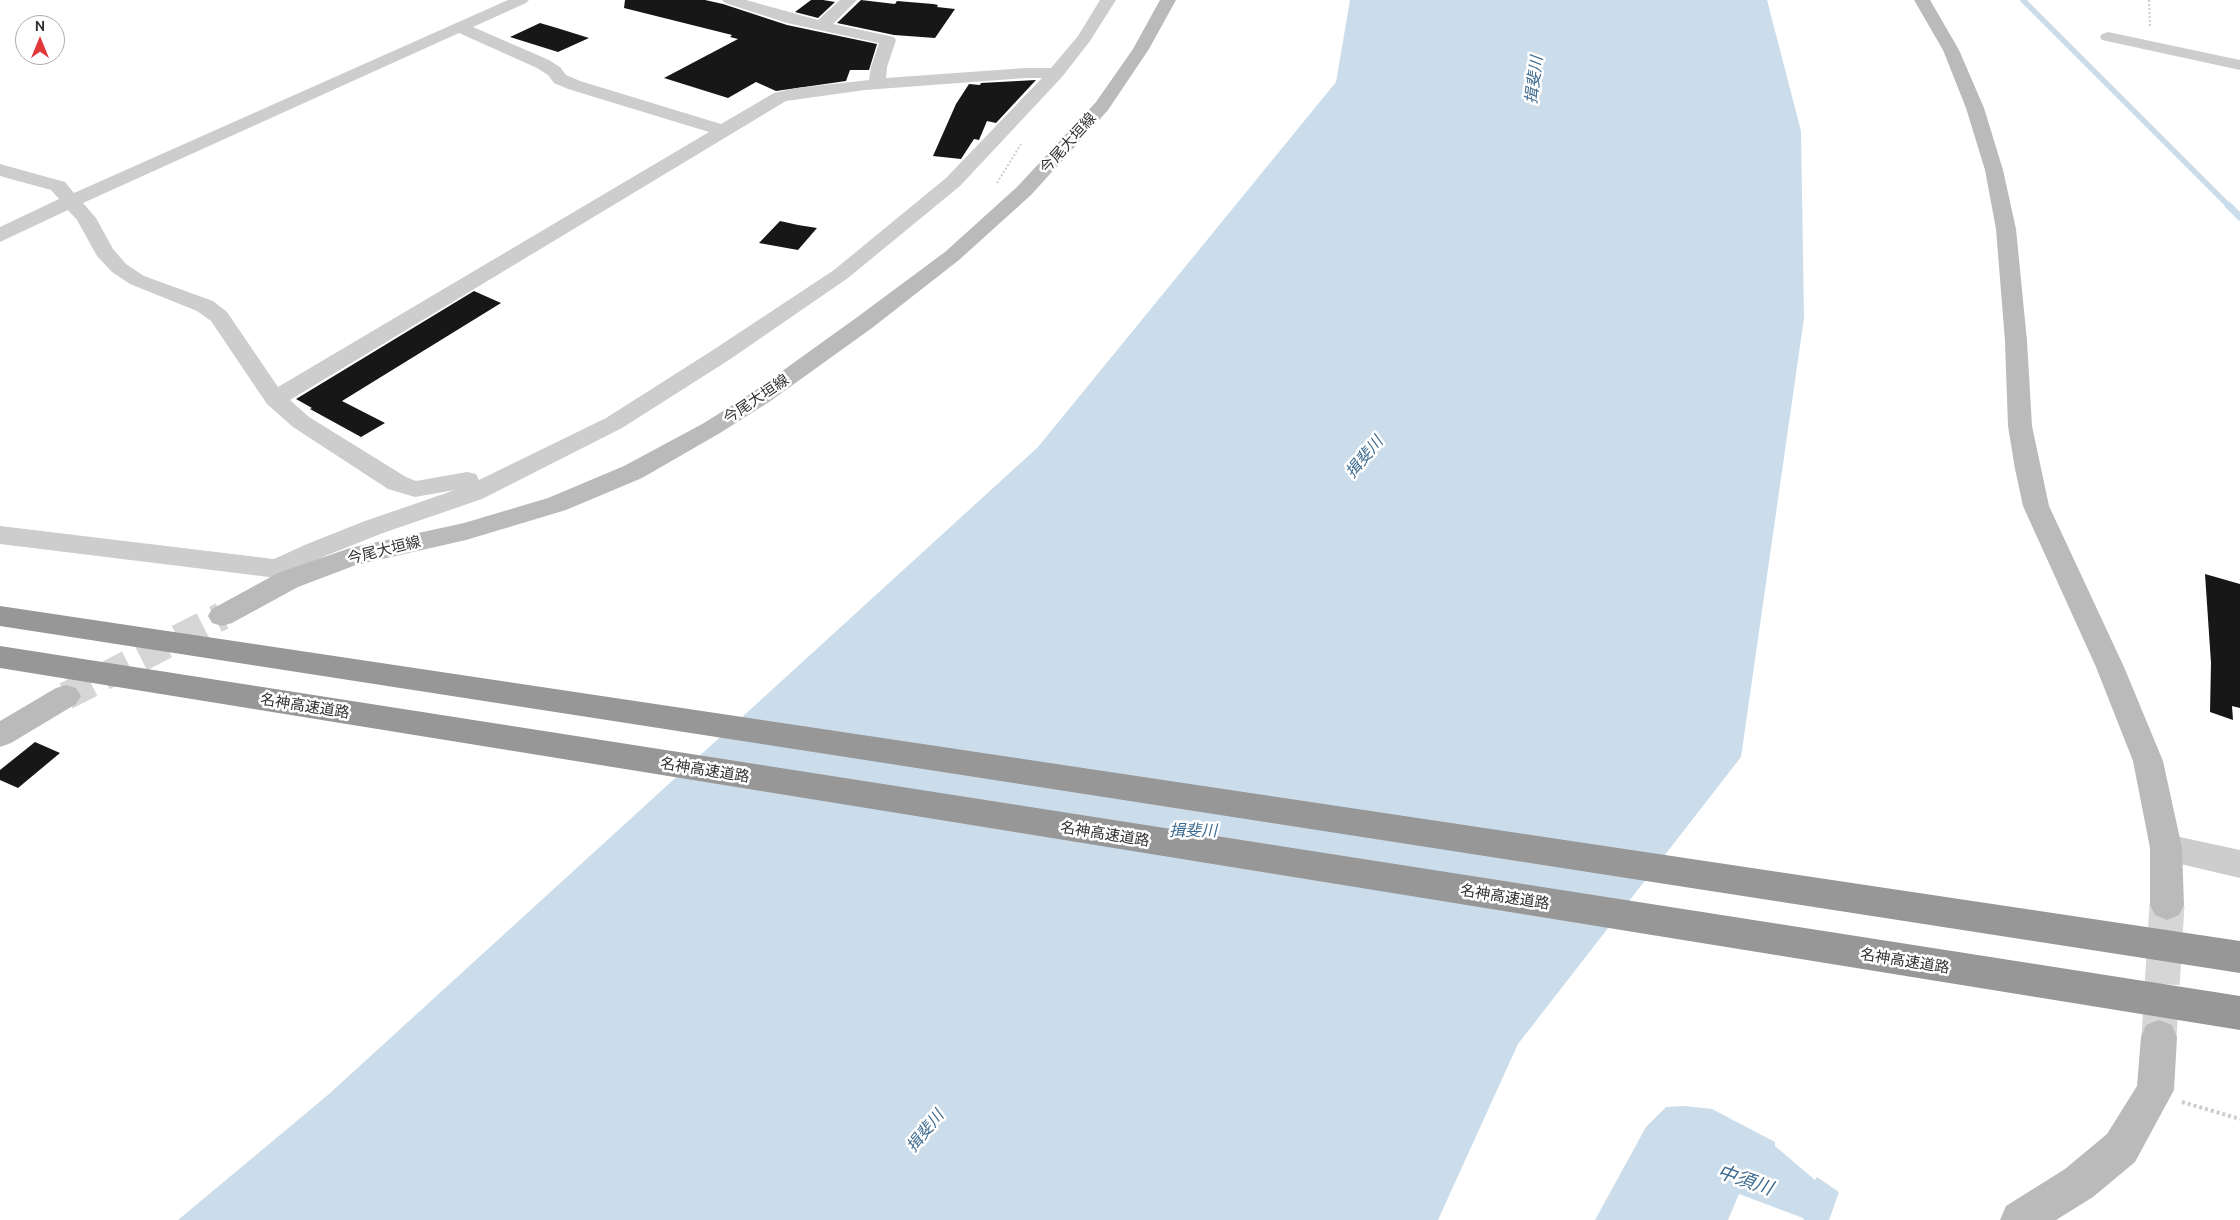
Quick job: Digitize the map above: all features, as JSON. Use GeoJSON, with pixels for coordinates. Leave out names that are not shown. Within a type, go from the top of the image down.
{"type":"FeatureCollection","features":[{"type":"Feature","properties":{"kind":"highway"},"geometry":{"type":"LineString","coordinates":[[0,616],[2240,957]]}},
{"type":"Feature","properties":{"kind":"highway","name":"名神高速道路"},"geometry":{"type":"LineString","coordinates":[[0,657],[2240,1014]]}},
{"type":"Feature","properties":{"kind":"street"},"geometry":{"type":"LineString","coordinates":[[0,236],[71,201],[169,159],[520,0]]}},
{"type":"Feature","properties":{"kind":"street"},"geometry":{"type":"LineString","coordinates":[[730,0],[820,27],[888,40],[879,67],[877,84]]}},
{"type":"Feature","properties":{"kind":"street"},"geometry":{"type":"LineString","coordinates":[[820,27],[849,0]]}},
{"type":"Feature","properties":{"kind":"street"},"geometry":{"type":"LineString","coordinates":[[0,535],[283,575],[316,550],[374,527],[473,493],[523,469],[614,423],[721,355],[841,274],[953,182],[1056,74],[1084,38],[1108,0]]}},
{"type":"Feature","properties":{"kind":"street","name":"今尾大垣線"},"geometry":{"type":"LineString","coordinates":[[222,616],[283,575],[350,557],[466,531],[557,504],[633,472],[712,428],[761,397],[864,323],[952,256],[1024,191],[1102,106],[1141,50],[1168,0]]}},
{"type":"Feature","properties":{"kind":"street"},"geometry":{"type":"LineString","coordinates":[[1922,0],[1950,50],[1968,91],[1994,170],[2006,229],[2016,341],[2020,426],[2027,469],[2036,506],[2110,667],[2148,761],[2166,848],[2167,905]]}},
{"type":"Feature","properties":{"kind":"street"},"geometry":{"type":"LineString","coordinates":[[458,27],[543,64],[554,71],[560,79],[574,85],[724,131]]}},
{"type":"Feature","properties":{"kind":"street"},"geometry":{"type":"LineString","coordinates":[[2108,37],[2240,65]]}},
{"type":"Feature","properties":{"kind":"street"},"geometry":{"type":"LineString","coordinates":[[275,400],[780,97],[797,93],[877,84],[1026,73],[1056,74]]}},
{"type":"Feature","properties":{"kind":"street"},"geometry":{"type":"LineString","coordinates":[[0,170],[58,186],[86,218],[104,252],[119,268],[138,280],[205,306],[219,317],[275,400],[301,422],[396,483],[415,489],[523,469]]}},
{"type":"Feature","properties":{"kind":"street"},"geometry":{"type":"LineString","coordinates":[[0,735],[66,696]]}},
{"type":"Feature","properties":{"kind":"street"},"geometry":{"type":"LineString","coordinates":[[2166,848],[2240,864]]}},
{"type":"Feature","properties":{"kind":"street"},"geometry":{"type":"LineString","coordinates":[[2020,1220],[2079,1183],[2121,1148],[2153,1093],[2159,1037]]}},
{"type":"Feature","properties":{"kind":"path"},"geometry":{"type":"LineString","coordinates":[[2149,0],[2151,47]]}},
{"type":"Feature","properties":{"kind":"path"},"geometry":{"type":"LineString","coordinates":[[993,189],[1024,139]]}},
{"type":"Feature","properties":{"kind":"path"},"geometry":{"type":"LineString","coordinates":[[2153,1093],[2240,1119]]}},
{"type":"Feature","properties":{"kind":"water","name":"揖斐川"},"geometry":{"type":"Polygon","coordinates":[[[1350,0],[1767,0],[1801,131],[1804,318],[1741,757],[1518,1044],[1438,1220],[178,1220],[329,1094],[1038,447],[1336,82],[1350,0]]]}},
{"type":"Feature","properties":{"kind":"water","name":"中須川"},"geometry":{"type":"Polygon","coordinates":[[[1685,1106],[1712,1109],[1775,1142],[1775,1146],[1815,1180],[1817,1177],[1839,1192],[1829,1220],[1804,1220],[1739,1194],[1728,1220],[1595,1220],[1646,1127],[1666,1107],[1685,1106]]]}},
{"type":"Feature","properties":{"kind":"building"},"geometry":{"type":"Polygon","coordinates":[[[625,0],[705,0],[787,25],[877,44],[869,70],[850,70],[846,81],[776,91],[756,82],[728,98],[664,78],[738,39],[730,37],[732,35],[624,8],[625,0]]]}},
{"type":"Feature","properties":{"kind":"building"},"geometry":{"type":"Polygon","coordinates":[[[811,0],[835,2],[818,18],[795,12],[811,0]]]}},
{"type":"Feature","properties":{"kind":"building"},"geometry":{"type":"Polygon","coordinates":[[[861,0],[895,4],[897,1],[933,4],[938,5],[937,7],[955,9],[935,38],[894,35],[837,23],[861,0]]]}},
{"type":"Feature","properties":{"kind":"building"},"geometry":{"type":"Polygon","coordinates":[[[540,23],[589,38],[558,52],[510,37],[540,23]]]}},
{"type":"Feature","properties":{"kind":"building"},"geometry":{"type":"Polygon","coordinates":[[[1036,80],[996,123],[987,121],[979,140],[974,139],[961,159],[933,156],[956,104],[969,84],[980,85],[981,83],[1036,80]]]}},
{"type":"Feature","properties":{"kind":"building"},"geometry":{"type":"Polygon","coordinates":[[[780,221],[817,228],[798,250],[759,243],[780,221]]]}},
{"type":"Feature","properties":{"kind":"building"},"geometry":{"type":"Polygon","coordinates":[[[474,291],[501,303],[342,401],[385,423],[361,437],[310,409],[312,408],[296,399],[474,291]]]}},
{"type":"Feature","properties":{"kind":"building"},"geometry":{"type":"Polygon","coordinates":[[[2205,574],[2240,584],[2240,708],[2232,706],[2233,720],[2210,712],[2211,663],[2205,574]]]}},
{"type":"Feature","properties":{"kind":"building"},"geometry":{"type":"Polygon","coordinates":[[[35,742],[60,753],[18,788],[0,780],[0,770],[35,742]]]}},
{"type":"Feature","properties":{"kind":"waterway"},"geometry":{"type":"LineString","coordinates":[[2023,0],[2240,217]]}},
{"type":"Feature","properties":{"kind":"tunnel"},"geometry":{"type":"LineString","coordinates":[[66,696],[222,616]]}},
{"type":"Feature","properties":{"kind":"tunnel"},"geometry":{"type":"LineString","coordinates":[[2159,1037],[2167,905]]}}]}
